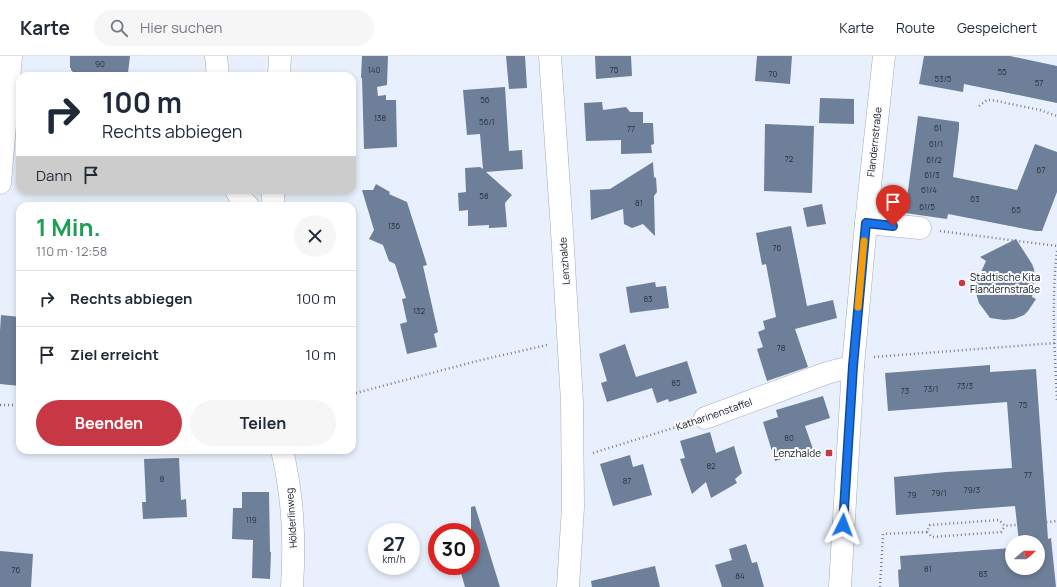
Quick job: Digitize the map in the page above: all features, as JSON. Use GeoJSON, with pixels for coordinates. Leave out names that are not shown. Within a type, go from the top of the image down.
{"type":"FeatureCollection","features":[{"type":"Feature","properties":{"kind":"street"},"geometry":{"type":"LineString","coordinates":[[0,183],[11,56]]}},
{"type":"Feature","properties":{"kind":"street"},"geometry":{"type":"LineString","coordinates":[[216,56],[218,72]]}},
{"type":"Feature","properties":{"kind":"street"},"geometry":{"type":"LineString","coordinates":[[279,72],[280,56]]}},
{"type":"Feature","properties":{"kind":"street","name":"Lenzhalde"},"geometry":{"type":"LineString","coordinates":[[550,56],[572,402],[573,506],[568,587]]}},
{"type":"Feature","properties":{"kind":"street","name":"Flandernstraße"},"geometry":{"type":"LineString","coordinates":[[840,587],[854,362],[866,223],[884,56]]}},
{"type":"Feature","properties":{"kind":"street"},"geometry":{"type":"LineString","coordinates":[[866,223],[920,228]]}},
{"type":"Feature","properties":{"kind":"street","name":"Katharinenstaffel"},"geometry":{"type":"LineString","coordinates":[[705,418],[854,362]]}},
{"type":"Feature","properties":{"kind":"street","name":"Hölderlinweg"},"geometry":{"type":"LineString","coordinates":[[283,454],[292,505],[292,587]]}},
{"type":"Feature","properties":{"kind":"path"},"geometry":{"type":"LineString","coordinates":[[979,106],[987,100],[1040,110],[1057,116]]}},
{"type":"Feature","properties":{"kind":"path"},"geometry":{"type":"LineString","coordinates":[[920,228],[1057,246]]}},
{"type":"Feature","properties":{"kind":"path"},"geometry":{"type":"LineString","coordinates":[[1057,251],[1054,286],[1057,402]]}},
{"type":"Feature","properties":{"kind":"path"},"geometry":{"type":"LineString","coordinates":[[356,393],[481,360],[569,340]]}},
{"type":"Feature","properties":{"kind":"path"},"geometry":{"type":"LineString","coordinates":[[854,362],[1056,344]]}},
{"type":"Feature","properties":{"kind":"path"},"geometry":{"type":"LineString","coordinates":[[0,405],[16,405]]}},
{"type":"Feature","properties":{"kind":"path","name":"Katharinenstaffel"},"geometry":{"type":"LineString","coordinates":[[573,457],[588,454],[705,418]]}},
{"type":"Feature","properties":{"kind":"path"},"geometry":{"type":"LineString","coordinates":[[927,532],[930,525],[1000,520],[1005,526]]}},
{"type":"Feature","properties":{"kind":"path"},"geometry":{"type":"LineString","coordinates":[[1005,526],[1057,521]]}},
{"type":"Feature","properties":{"kind":"path"},"geometry":{"type":"LineString","coordinates":[[880,587],[883,534],[927,532],[932,537],[1001,532],[1005,526]]}},
{"type":"Feature","properties":{"kind":"building"},"geometry":{"type":"Polygon","coordinates":[[[70,56],[130,56],[128,72],[73,72],[70,68],[70,56]]]}},
{"type":"Feature","properties":{"kind":"building"},"geometry":{"type":"Polygon","coordinates":[[[362,56],[388,56],[387,85],[377,87],[378,96],[386,95],[386,100],[396,100],[397,147],[364,149],[361,78],[362,56]]]}},
{"type":"Feature","properties":{"kind":"building"},"geometry":{"type":"Polygon","coordinates":[[[506,56],[525,56],[527,88],[509,89],[506,56]]]}},
{"type":"Feature","properties":{"kind":"building"},"geometry":{"type":"Polygon","coordinates":[[[595,56],[631,56],[632,76],[596,79],[595,56]]]}},
{"type":"Feature","properties":{"kind":"building"},"geometry":{"type":"Polygon","coordinates":[[[757,56],[792,56],[790,84],[755,81],[757,56]]]}},
{"type":"Feature","properties":{"kind":"building"},"geometry":{"type":"Polygon","coordinates":[[[924,56],[1010,56],[1057,66],[1057,103],[964,84],[963,92],[919,84],[924,56]]]}},
{"type":"Feature","properties":{"kind":"building"},"geometry":{"type":"Polygon","coordinates":[[[505,87],[509,151],[522,150],[523,169],[486,172],[512,195],[505,203],[507,227],[489,228],[489,225],[468,226],[468,210],[459,211],[458,193],[466,192],[465,168],[480,167],[483,169],[480,134],[467,135],[463,90],[505,87]]]}},
{"type":"Feature","properties":{"kind":"building"},"geometry":{"type":"Polygon","coordinates":[[[820,98],[854,99],[854,124],[819,123],[820,98]]]}},
{"type":"Feature","properties":{"kind":"building"},"geometry":{"type":"Polygon","coordinates":[[[602,102],[603,110],[626,107],[630,112],[643,112],[643,123],[653,123],[654,144],[651,145],[652,153],[621,154],[621,140],[586,141],[584,103],[602,102]]]}},
{"type":"Feature","properties":{"kind":"building"},"geometry":{"type":"Polygon","coordinates":[[[918,116],[959,122],[953,177],[1017,190],[1035,144],[1057,152],[1057,192],[1042,231],[948,214],[947,219],[905,213],[918,116]]]}},
{"type":"Feature","properties":{"kind":"building"},"geometry":{"type":"Polygon","coordinates":[[[765,124],[814,126],[812,193],[764,191],[765,124]]]}},
{"type":"Feature","properties":{"kind":"building"},"geometry":{"type":"Polygon","coordinates":[[[653,162],[657,192],[654,196],[655,236],[643,224],[632,228],[624,224],[623,209],[591,220],[590,190],[610,189],[653,162]]]}},
{"type":"Feature","properties":{"kind":"building"},"geometry":{"type":"Polygon","coordinates":[[[376,184],[390,192],[389,194],[407,202],[427,265],[423,266],[438,332],[434,334],[437,347],[407,354],[400,324],[407,322],[402,299],[406,298],[395,264],[389,261],[383,245],[369,239],[374,230],[362,190],[373,190],[376,184]]]}},
{"type":"Feature","properties":{"kind":"building"},"geometry":{"type":"Polygon","coordinates":[[[822,204],[826,224],[807,227],[803,208],[822,204]]]}},
{"type":"Feature","properties":{"kind":"building"},"geometry":{"type":"Polygon","coordinates":[[[791,226],[807,306],[833,300],[837,318],[795,329],[808,367],[767,381],[757,349],[763,347],[758,332],[765,329],[763,321],[776,317],[766,264],[762,265],[756,233],[791,226]]]}},
{"type":"Feature","properties":{"kind":"building","name":"Städtische Kita Flandernstraße"},"geometry":{"type":"Polygon","coordinates":[[[1016,239],[1034,269],[1035,278],[1032,297],[1036,299],[1024,315],[1014,319],[1004,320],[990,318],[979,303],[976,293],[976,283],[986,261],[980,257],[1016,239]]]}},
{"type":"Feature","properties":{"kind":"building"},"geometry":{"type":"Polygon","coordinates":[[[655,282],[656,287],[666,286],[669,308],[630,313],[626,287],[655,282]]]}},
{"type":"Feature","properties":{"kind":"building"},"geometry":{"type":"Polygon","coordinates":[[[1,315],[16,317],[16,386],[0,384],[1,315]]]}},
{"type":"Feature","properties":{"kind":"building"},"geometry":{"type":"Polygon","coordinates":[[[625,344],[636,377],[687,361],[697,393],[669,402],[668,399],[657,403],[652,388],[607,402],[601,383],[607,381],[599,354],[625,344]]]}},
{"type":"Feature","properties":{"kind":"building"},"geometry":{"type":"Polygon","coordinates":[[[990,365],[990,372],[1036,369],[1048,539],[1051,538],[1056,587],[899,587],[898,570],[901,569],[900,556],[1005,548],[1005,575],[1045,575],[1045,535],[1018,535],[1015,506],[896,515],[894,477],[1012,468],[1007,402],[888,411],[885,373],[990,365]]]}},
{"type":"Feature","properties":{"kind":"building"},"geometry":{"type":"Polygon","coordinates":[[[823,396],[830,418],[805,426],[813,449],[775,461],[763,422],[778,417],[776,410],[823,396]]]}},
{"type":"Feature","properties":{"kind":"building"},"geometry":{"type":"Polygon","coordinates":[[[710,432],[716,453],[734,446],[742,473],[735,479],[737,483],[711,498],[706,482],[692,494],[680,459],[685,458],[680,441],[710,432]]]}},
{"type":"Feature","properties":{"kind":"building"},"geometry":{"type":"Polygon","coordinates":[[[630,455],[633,467],[643,464],[652,495],[613,506],[600,464],[630,455]]]}},
{"type":"Feature","properties":{"kind":"building"},"geometry":{"type":"Polygon","coordinates":[[[179,458],[181,500],[186,499],[187,517],[143,519],[142,502],[146,502],[144,459],[179,458]]]}},
{"type":"Feature","properties":{"kind":"building"},"geometry":{"type":"Polygon","coordinates":[[[242,492],[269,492],[271,552],[270,579],[252,578],[253,540],[232,539],[233,508],[242,508],[242,492]]]}},
{"type":"Feature","properties":{"kind":"building"},"geometry":{"type":"Polygon","coordinates":[[[475,506],[500,587],[465,587],[462,575],[480,575],[480,523],[471,523],[471,507],[475,506]]]}},
{"type":"Feature","properties":{"kind":"building"},"geometry":{"type":"Polygon","coordinates":[[[746,544],[752,563],[757,562],[764,587],[722,587],[715,565],[732,560],[729,549],[746,544]]]}},
{"type":"Feature","properties":{"kind":"building"},"geometry":{"type":"Polygon","coordinates":[[[0,551],[33,554],[31,587],[0,587],[0,551]]]}},
{"type":"Feature","properties":{"kind":"building"},"geometry":{"type":"Polygon","coordinates":[[[655,566],[660,587],[592,587],[591,581],[655,566]]]}},
{"type":"Feature","properties":{"kind":"slow traffic"},"geometry":{"type":"LineString","coordinates":[[858,307],[864,241]]}},
{"type":"Feature","properties":{"kind":"place","name":"Städtische Kita Flandernstraße"},"geometry":{"type":"Point","coordinates":[962,283]}},
{"type":"Feature","properties":{"kind":"place","name":"Lenzhalde"},"geometry":{"type":"Point","coordinates":[829,453]}},
{"type":"Feature","properties":{"kind":"route"},"geometry":{"type":"LineString","coordinates":[[843,525],[853,366],[866,223],[893,226]]}}]}
